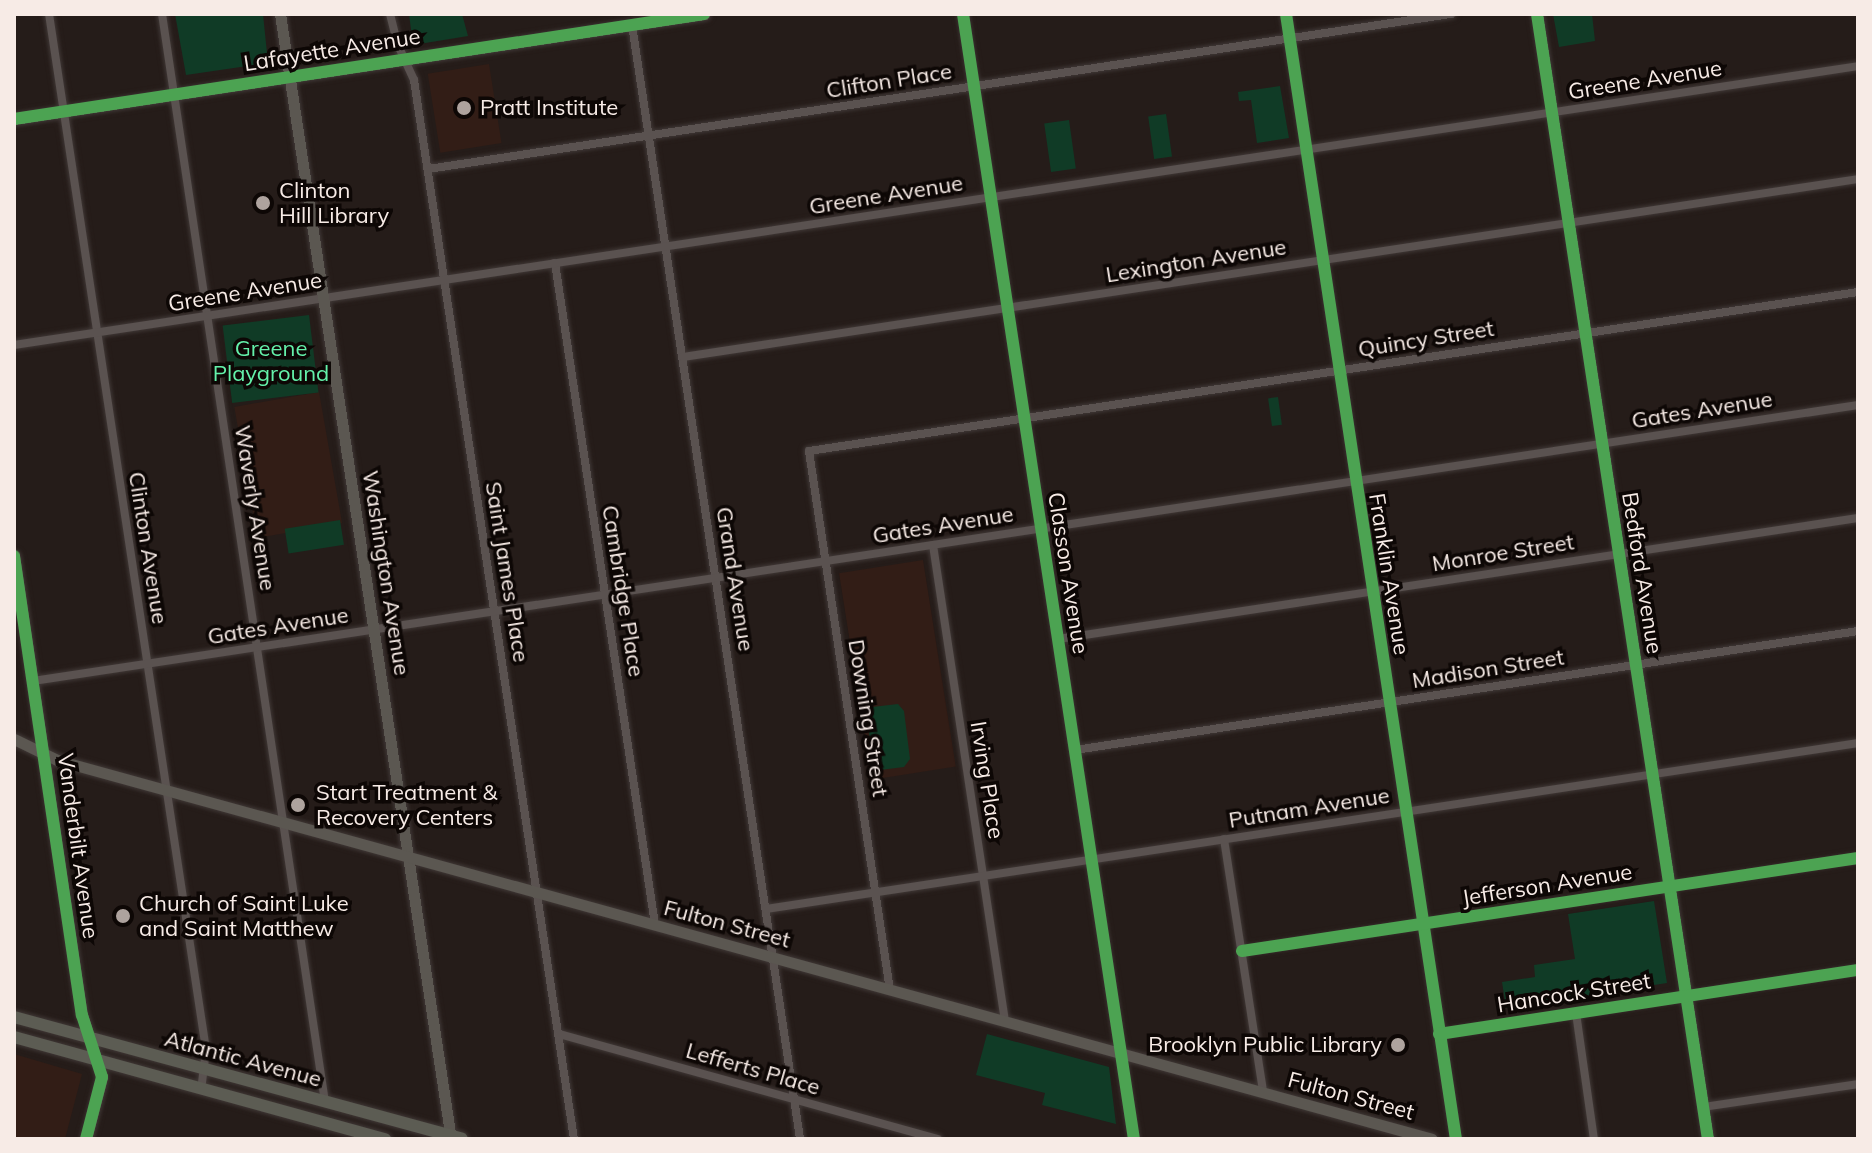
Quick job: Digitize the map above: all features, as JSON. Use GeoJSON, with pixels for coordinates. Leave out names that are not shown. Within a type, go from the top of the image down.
{"type":"FeatureCollection","features":[{"type":"Feature","properties":{"kind":"main road","name":"Washington Avenue"},"geometry":{"type":"LineString","coordinates":[[280,14],[455,1138]]}},
{"type":"Feature","properties":{"kind":"main road","name":"Lafayette Avenue"},"geometry":{"type":"LineString","coordinates":[[14,119],[704,14]]}},
{"type":"Feature","properties":{"kind":"main road","name":"Bedford Avenue"},"geometry":{"type":"LineString","coordinates":[[1537,14],[1708,1139]]}},
{"type":"Feature","properties":{"kind":"main road","name":"Vanderbilt Avenue"},"geometry":{"type":"LineString","coordinates":[[14,556],[82,1015],[102,1077],[86,1139]]}},
{"type":"Feature","properties":{"kind":"main road","name":"Fulton Street"},"geometry":{"type":"LineString","coordinates":[[14,739],[45,755],[167,791],[1432,1139]]}},
{"type":"Feature","properties":{"kind":"main road","name":"Atlantic Avenue"},"geometry":{"type":"LineString","coordinates":[[14,1017],[455,1138]]}},
{"type":"Feature","properties":{"kind":"main road","name":"Atlantic Avenue"},"geometry":{"type":"LineString","coordinates":[[14,1037],[385,1139]]}},
{"type":"Feature","properties":{"kind":"street","name":"Clinton Avenue"},"geometry":{"type":"LineString","coordinates":[[49,14],[206,1050],[201,1088]]}},
{"type":"Feature","properties":{"kind":"street","name":"Waverly Avenue"},"geometry":{"type":"LineString","coordinates":[[162,14],[325,1102]]}},
{"type":"Feature","properties":{"kind":"street","name":"Saint James Place"},"geometry":{"type":"LineString","coordinates":[[390,14],[397,43],[414,80],[574,1139]]}},
{"type":"Feature","properties":{"kind":"street","name":"Classon Avenue"},"geometry":{"type":"LineString","coordinates":[[963,14],[1134,1139]]}},
{"type":"Feature","properties":{"kind":"street","name":"Franklin Avenue"},"geometry":{"type":"LineString","coordinates":[[1286,14],[1337,371],[1456,1139]]}},
{"type":"Feature","properties":{"kind":"street","name":"Clifton Place"},"geometry":{"type":"LineString","coordinates":[[428,169],[1451,14]]}},
{"type":"Feature","properties":{"kind":"street","name":"Grand Avenue"},"geometry":{"type":"LineString","coordinates":[[632,25],[800,1139]]}},
{"type":"Feature","properties":{"kind":"street","name":"Greene Avenue"},"geometry":{"type":"LineString","coordinates":[[14,345],[1858,66]]}},
{"type":"Feature","properties":{"kind":"street","name":"Lexington Avenue"},"geometry":{"type":"LineString","coordinates":[[683,357],[1858,179]]}},
{"type":"Feature","properties":{"kind":"street","name":"Cambridge Place"},"geometry":{"type":"LineString","coordinates":[[555,263],[655,924]]}},
{"type":"Feature","properties":{"kind":"street","name":"Quincy Street"},"geometry":{"type":"LineString","coordinates":[[809,451],[1858,292]]}},
{"type":"Feature","properties":{"kind":"street","name":"Gates Avenue"},"geometry":{"type":"LineString","coordinates":[[33,681],[1858,405]]}},
{"type":"Feature","properties":{"kind":"street","name":"Downing Street"},"geometry":{"type":"LineString","coordinates":[[809,451],[890,990]]}},
{"type":"Feature","properties":{"kind":"street","name":"Monroe Street"},"geometry":{"type":"LineString","coordinates":[[1058,639],[1858,518]]}},
{"type":"Feature","properties":{"kind":"street","name":"Irving Place"},"geometry":{"type":"LineString","coordinates":[[933,545],[1005,1021]]}},
{"type":"Feature","properties":{"kind":"street","name":"Madison Street"},"geometry":{"type":"LineString","coordinates":[[1075,750],[1858,631]]}},
{"type":"Feature","properties":{"kind":"street","name":"Putnam Avenue"},"geometry":{"type":"LineString","coordinates":[[766,909],[1858,743]]}},
{"type":"Feature","properties":{"kind":"street"},"geometry":{"type":"LineString","coordinates":[[1224,839],[1263,1092]]}},
{"type":"Feature","properties":{"kind":"street","name":"Jefferson Avenue"},"geometry":{"type":"LineString","coordinates":[[1242,951],[1858,858]]}},
{"type":"Feature","properties":{"kind":"street","name":"Hancock Street"},"geometry":{"type":"LineString","coordinates":[[1439,1034],[1858,970]]}},
{"type":"Feature","properties":{"kind":"street"},"geometry":{"type":"LineString","coordinates":[[1576,1013],[1594,1139]]}},
{"type":"Feature","properties":{"kind":"street","name":"Lefferts Place"},"geometry":{"type":"LineString","coordinates":[[559,1034],[938,1139]]}},
{"type":"Feature","properties":{"kind":"street"},"geometry":{"type":"LineString","coordinates":[[1703,1107],[1858,1084]]}},
{"type":"Feature","properties":{"kind":"shaded area","name":"Pratt Institute"},"geometry":{"type":"Polygon","coordinates":[[[489,64],[502,143],[440,153],[428,74],[489,64]]]}},
{"type":"Feature","properties":{"kind":"shaded area"},"geometry":{"type":"Polygon","coordinates":[[[319,392],[342,523],[257,538],[234,407],[319,392]]]}},
{"type":"Feature","properties":{"kind":"shaded area"},"geometry":{"type":"Polygon","coordinates":[[[923,560],[956,766],[872,780],[839,573],[923,560]]]}},
{"type":"Feature","properties":{"kind":"shaded area"},"geometry":{"type":"Polygon","coordinates":[[[14,1054],[82,1074],[65,1139],[14,1139],[14,1054]]]}},
{"type":"Feature","properties":{"kind":"green space"},"geometry":{"type":"Polygon","coordinates":[[[175,14],[263,14],[268,63],[186,75],[175,14]]]}},
{"type":"Feature","properties":{"kind":"green space"},"geometry":{"type":"Polygon","coordinates":[[[409,14],[462,14],[468,36],[413,45],[409,14]]]}},
{"type":"Feature","properties":{"kind":"green space"},"geometry":{"type":"Polygon","coordinates":[[[1553,14],[1592,14],[1595,41],[1559,47],[1553,14]]]}},
{"type":"Feature","properties":{"kind":"green space"},"geometry":{"type":"Polygon","coordinates":[[[1280,86],[1289,138],[1257,143],[1251,100],[1239,101],[1238,92],[1280,86]]]}},
{"type":"Feature","properties":{"kind":"green space"},"geometry":{"type":"Polygon","coordinates":[[[1166,114],[1172,157],[1154,159],[1148,117],[1166,114]]]}},
{"type":"Feature","properties":{"kind":"green space"},"geometry":{"type":"Polygon","coordinates":[[[1069,120],[1076,169],[1051,172],[1044,123],[1069,120]]]}},
{"type":"Feature","properties":{"kind":"green space","name":"Greene Playground"},"geometry":{"type":"Polygon","coordinates":[[[309,315],[319,392],[232,403],[223,326],[309,315]]]}},
{"type":"Feature","properties":{"kind":"green space"},"geometry":{"type":"Polygon","coordinates":[[[1278,397],[1282,425],[1272,426],[1268,398],[1278,397]]]}},
{"type":"Feature","properties":{"kind":"green space"},"geometry":{"type":"Polygon","coordinates":[[[340,520],[344,545],[289,553],[285,529],[340,520]]]}},
{"type":"Feature","properties":{"kind":"green space"},"geometry":{"type":"Polygon","coordinates":[[[898,704],[904,711],[910,759],[904,767],[880,770],[874,765],[866,713],[872,707],[898,704]]]}},
{"type":"Feature","properties":{"kind":"green space"},"geometry":{"type":"Polygon","coordinates":[[[1654,901],[1667,983],[1506,1008],[1502,982],[1535,977],[1534,965],[1575,959],[1568,914],[1654,901]]]}},
{"type":"Feature","properties":{"kind":"green space"},"geometry":{"type":"Polygon","coordinates":[[[987,1034],[1109,1067],[1116,1124],[1042,1105],[1045,1093],[976,1075],[987,1034]]]}},
{"type":"Feature","properties":{"kind":"cycle path"},"geometry":{"type":"LineString","coordinates":[[14,119],[704,14]]}},
{"type":"Feature","properties":{"kind":"cycle path"},"geometry":{"type":"LineString","coordinates":[[963,14],[1134,1139]]}},
{"type":"Feature","properties":{"kind":"cycle path"},"geometry":{"type":"LineString","coordinates":[[1286,14],[1456,1139]]}},
{"type":"Feature","properties":{"kind":"cycle path"},"geometry":{"type":"LineString","coordinates":[[1537,14],[1708,1139]]}},
{"type":"Feature","properties":{"kind":"cycle path"},"geometry":{"type":"LineString","coordinates":[[14,556],[82,1015],[102,1077],[86,1139]]}},
{"type":"Feature","properties":{"kind":"cycle path"},"geometry":{"type":"LineString","coordinates":[[1242,951],[1858,858]]}},
{"type":"Feature","properties":{"kind":"cycle path"},"geometry":{"type":"LineString","coordinates":[[1439,1034],[1858,970]]}},
{"type":"Feature","properties":{"kind":"place","name":"Pratt Institute"},"geometry":{"type":"Point","coordinates":[464,108]}},
{"type":"Feature","properties":{"kind":"place","name":"Clinton Hill Library"},"geometry":{"type":"Point","coordinates":[263,203]}},
{"type":"Feature","properties":{"kind":"place","name":"Start Treatment & Recovery Centers"},"geometry":{"type":"Point","coordinates":[298,805]}},
{"type":"Feature","properties":{"kind":"place","name":"Church of Saint Luke and Saint Matthew"},"geometry":{"type":"Point","coordinates":[123,916]}},
{"type":"Feature","properties":{"kind":"place","name":"Brooklyn Public Library"},"geometry":{"type":"Point","coordinates":[1398,1045]}}]}
